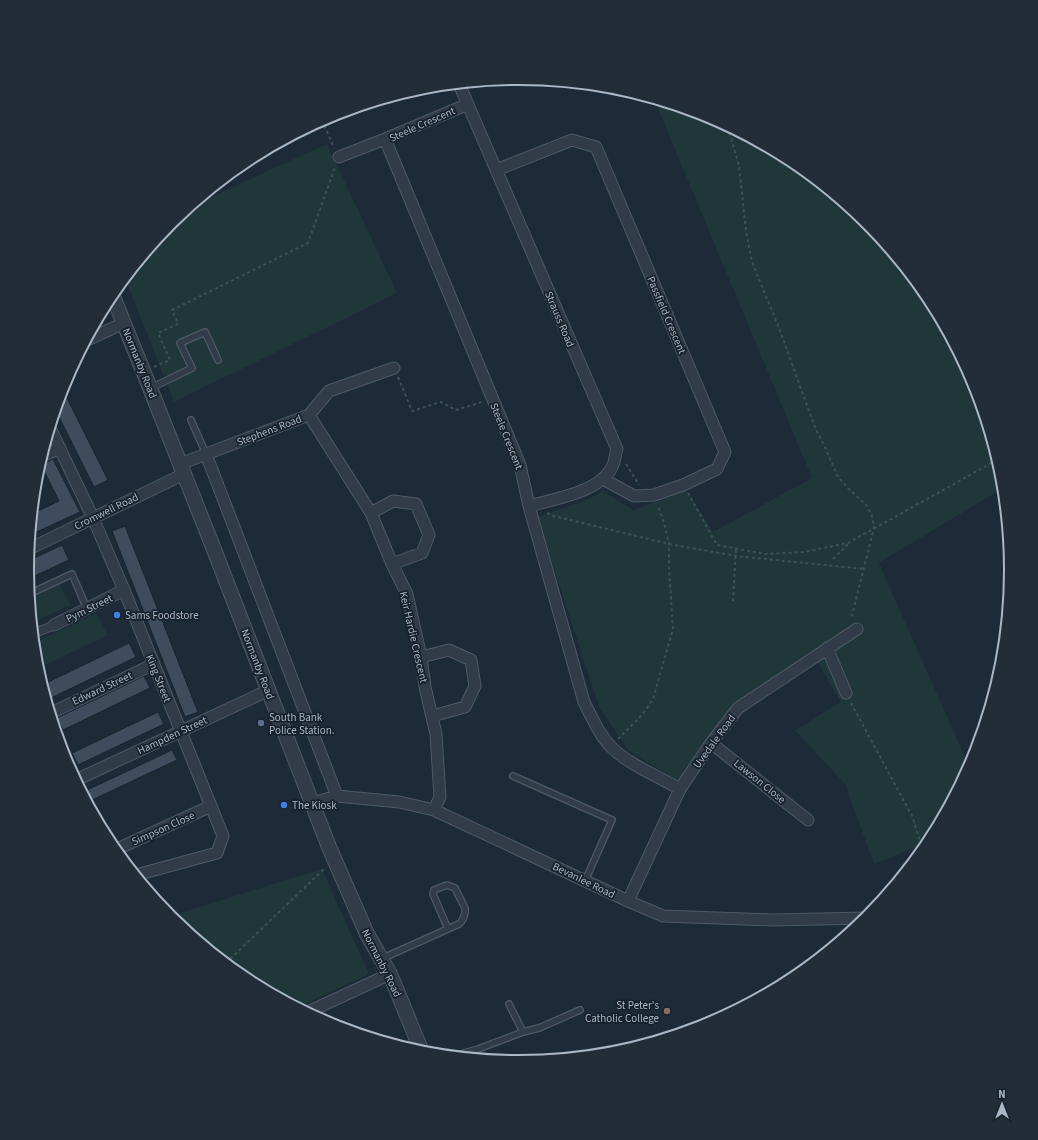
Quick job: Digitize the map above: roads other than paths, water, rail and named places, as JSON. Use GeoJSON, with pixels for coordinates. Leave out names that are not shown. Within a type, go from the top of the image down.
{"type":"FeatureCollection","features":[{"type":"Feature","properties":{"kind":"street","name":"Strauss Road"},"geometry":{"type":"LineString","coordinates":[[461,89],[617,449],[613,467],[603,480]]}},
{"type":"Feature","properties":{"kind":"street","name":"Steele Crescent"},"geometry":{"type":"LineString","coordinates":[[468,104],[384,139],[520,465],[529,506],[584,702],[596,728],[611,747],[625,758],[680,789]]}},
{"type":"Feature","properties":{"kind":"street"},"geometry":{"type":"LineString","coordinates":[[338,157],[384,139]]}},
{"type":"Feature","properties":{"kind":"street","name":"Passfield Crescent"},"geometry":{"type":"LineString","coordinates":[[496,170],[572,140],[596,147],[725,452],[717,469],[683,485],[654,495],[634,496],[603,480]]}},
{"type":"Feature","properties":{"kind":"street","name":"Normanby Road"},"geometry":{"type":"LineString","coordinates":[[115,302],[144,371],[334,859],[367,934],[390,974],[419,1045]]}},
{"type":"Feature","properties":{"kind":"street"},"geometry":{"type":"LineString","coordinates":[[94,336],[124,323]]}},
{"type":"Feature","properties":{"kind":"street","name":"Stephens Road"},"geometry":{"type":"LineString","coordinates":[[182,469],[206,454],[309,414],[329,391],[394,368]]}},
{"type":"Feature","properties":{"kind":"street","name":"Keir Hardie Crescent"},"geometry":{"type":"LineString","coordinates":[[309,414],[371,513],[406,594],[421,657],[425,687],[436,734],[440,797],[434,810]]}},
{"type":"Feature","properties":{"kind":"street","name":"King Street"},"geometry":{"type":"LineString","coordinates":[[54,435],[93,518],[124,590],[223,836],[216,853],[141,874]]}},
{"type":"Feature","properties":{"kind":"street"},"geometry":{"type":"LineString","coordinates":[[49,453],[60,448]]}},
{"type":"Feature","properties":{"kind":"street"},"geometry":{"type":"LineString","coordinates":[[206,454],[337,796]]}},
{"type":"Feature","properties":{"kind":"street","name":"Cromwell Road"},"geometry":{"type":"LineString","coordinates":[[35,546],[93,518],[182,469]]}},
{"type":"Feature","properties":{"kind":"street"},"geometry":{"type":"LineString","coordinates":[[529,506],[588,490],[603,480]]}},
{"type":"Feature","properties":{"kind":"street"},"geometry":{"type":"LineString","coordinates":[[371,513],[393,501],[416,504],[429,535],[422,553],[392,564]]}},
{"type":"Feature","properties":{"kind":"street","name":"Pym Street"},"geometry":{"type":"LineString","coordinates":[[54,625],[124,590]]}},
{"type":"Feature","properties":{"kind":"street"},"geometry":{"type":"LineString","coordinates":[[38,632],[54,625]]}},
{"type":"Feature","properties":{"kind":"street","name":"Uvedale Road"},"geometry":{"type":"LineString","coordinates":[[628,901],[680,789],[711,742],[738,708],[857,629]]}},
{"type":"Feature","properties":{"kind":"street"},"geometry":{"type":"LineString","coordinates":[[827,648],[846,693]]}},
{"type":"Feature","properties":{"kind":"street"},"geometry":{"type":"LineString","coordinates":[[421,657],[449,650],[471,660],[475,686],[465,707],[432,716]]}},
{"type":"Feature","properties":{"kind":"street","name":"Edward Street"},"geometry":{"type":"LineString","coordinates":[[55,711],[154,664]]}},
{"type":"Feature","properties":{"kind":"street","name":"Hampden Street"},"geometry":{"type":"LineString","coordinates":[[81,778],[268,690]]}},
{"type":"Feature","properties":{"kind":"street","name":"Lawson Close"},"geometry":{"type":"LineString","coordinates":[[711,742],[808,820]]}},
{"type":"Feature","properties":{"kind":"street","name":"Bevanlee Road"},"geometry":{"type":"LineString","coordinates":[[312,803],[337,796],[399,802],[434,810],[584,881],[664,916],[773,920],[857,918]]}},
{"type":"Feature","properties":{"kind":"street","name":"Simpson Close"},"geometry":{"type":"LineString","coordinates":[[122,847],[211,806]]}},
{"type":"Feature","properties":{"kind":"street"},"geometry":{"type":"LineString","coordinates":[[314,1009],[390,974]]}},
{"type":"Feature","properties":{"kind":"lane"},"geometry":{"type":"LineString","coordinates":[[150,388],[192,368],[180,343],[205,332],[218,360]]}},
{"type":"Feature","properties":{"kind":"lane"},"geometry":{"type":"LineString","coordinates":[[191,420],[206,454]]}},
{"type":"Feature","properties":{"kind":"lane"},"geometry":{"type":"LineString","coordinates":[[35,591],[72,574],[87,609]]}},
{"type":"Feature","properties":{"kind":"lane"},"geometry":{"type":"LineString","coordinates":[[513,776],[612,820],[584,881]]}},
{"type":"Feature","properties":{"kind":"lane"},"geometry":{"type":"LineString","coordinates":[[381,959],[461,922],[466,911],[455,888],[447,885],[434,890],[433,894],[448,928]]}},
{"type":"Feature","properties":{"kind":"lane"},"geometry":{"type":"LineString","coordinates":[[509,1004],[523,1032]]}},
{"type":"Feature","properties":{"kind":"lane"},"geometry":{"type":"LineString","coordinates":[[467,1052],[523,1032],[540,1028],[580,1010]]}},
{"type":"Feature","properties":{"kind":"place","name":"Sams Foodstore"},"geometry":{"type":"Point","coordinates":[117,615]}},
{"type":"Feature","properties":{"kind":"place","name":"South Bank Police Station."},"geometry":{"type":"Point","coordinates":[261,723]}},
{"type":"Feature","properties":{"kind":"place","name":"The Kiosk"},"geometry":{"type":"Point","coordinates":[284,805]}},
{"type":"Feature","properties":{"kind":"place","name":"St Peter's Catholic College"},"geometry":{"type":"Point","coordinates":[667,1011]}}]}
